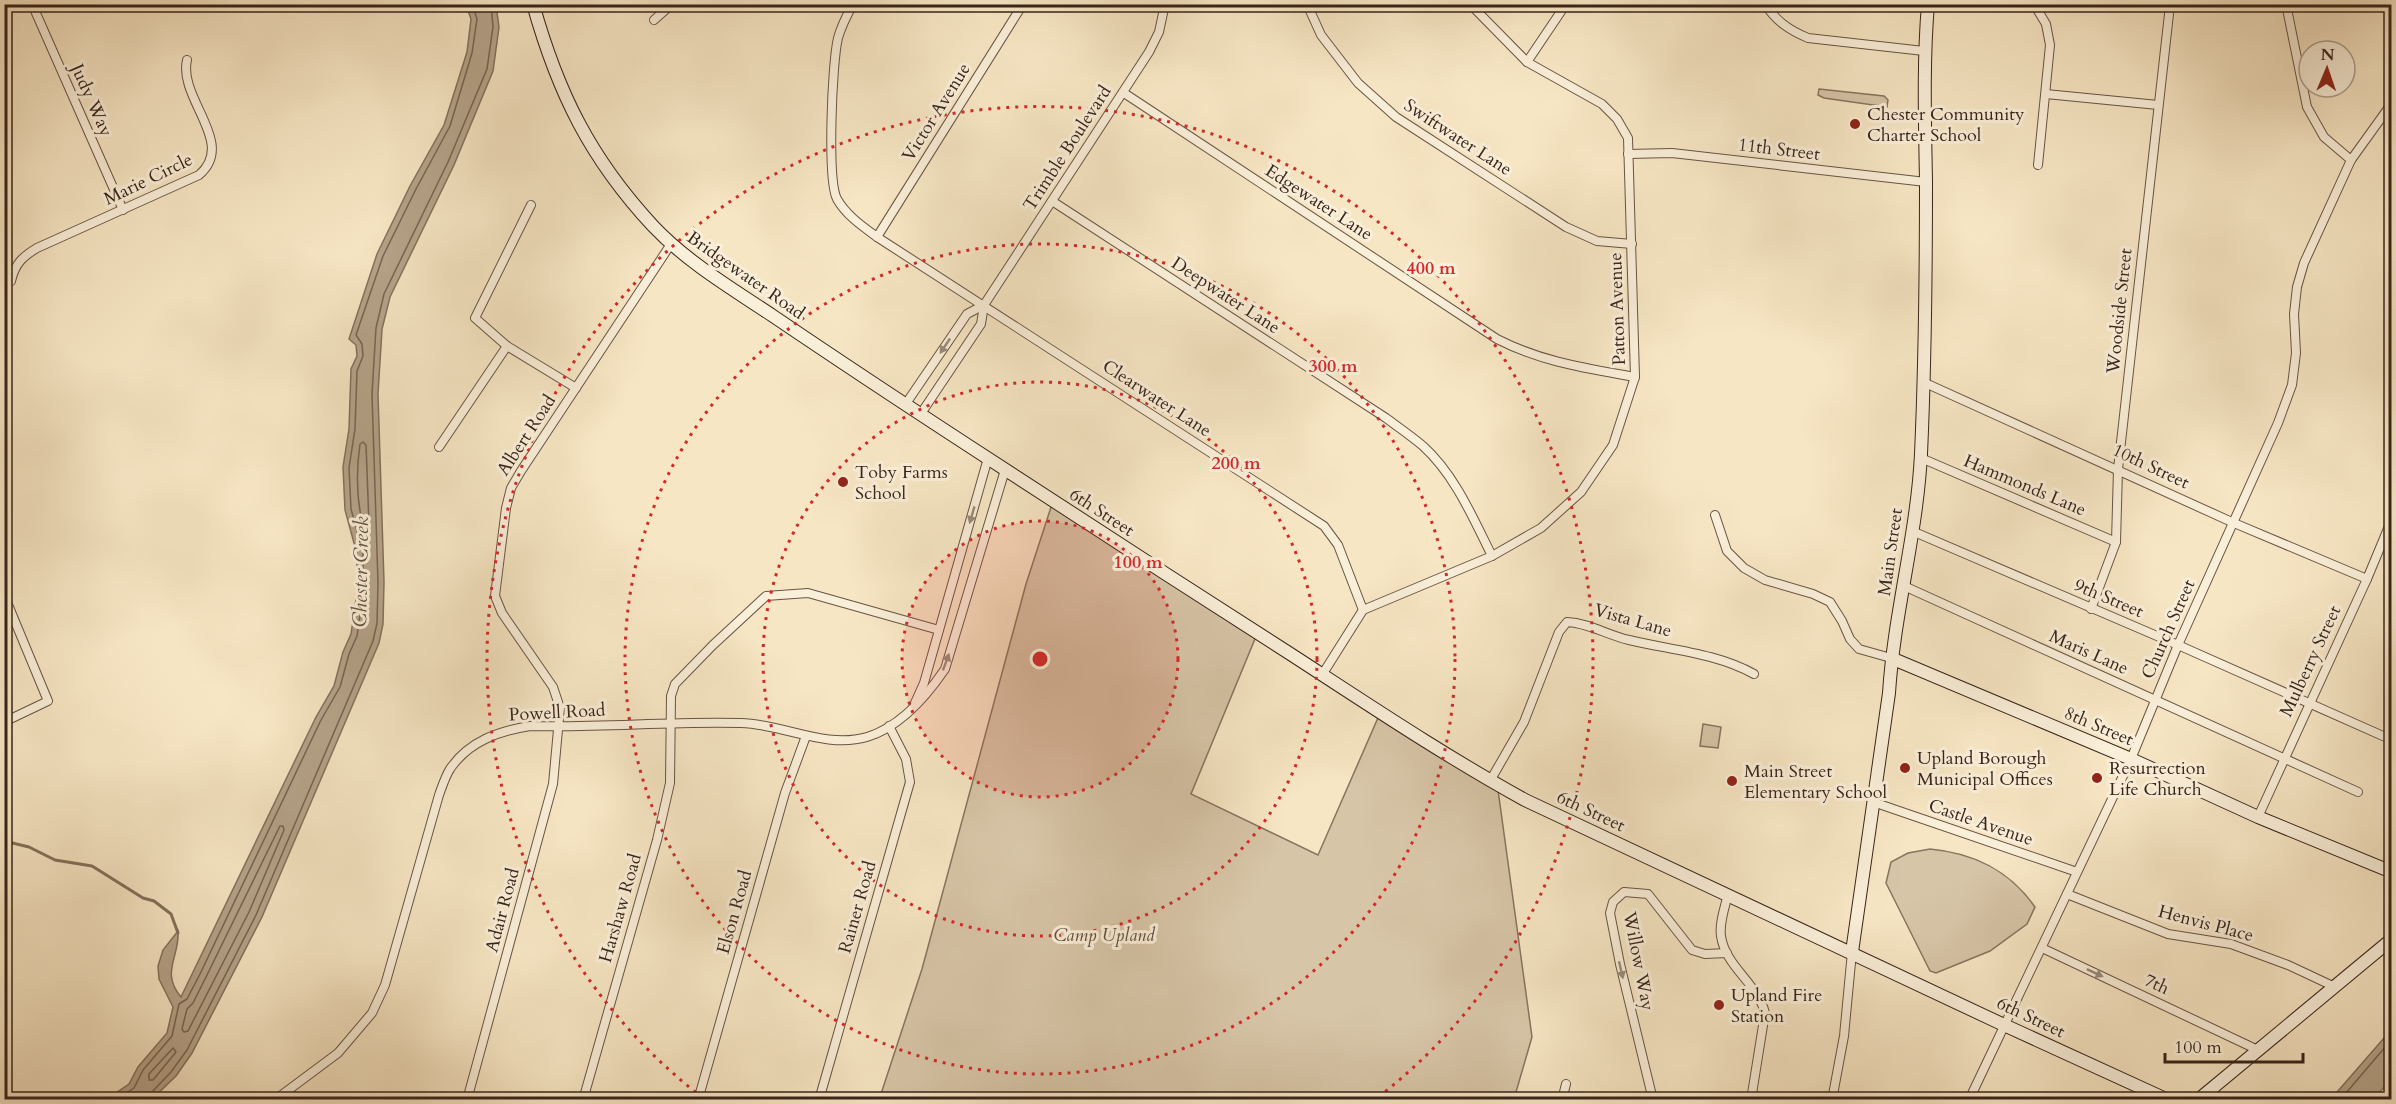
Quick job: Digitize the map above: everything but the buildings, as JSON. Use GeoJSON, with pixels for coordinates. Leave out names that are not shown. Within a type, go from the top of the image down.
{"type":"FeatureCollection","features":[{"type":"Feature","properties":{"kind":"street","name":"Judy Way"},"geometry":{"type":"LineString","coordinates":[[32,4],[123,210]]}},
{"type":"Feature","properties":{"kind":"street","name":"Bridgewater Road"},"geometry":{"type":"LineString","coordinates":[[533,4],[559,82],[585,139],[613,180],[671,244],[718,279],[1035,490]]}},
{"type":"Feature","properties":{"kind":"street"},"geometry":{"type":"LineString","coordinates":[[654,20],[672,4]]}},
{"type":"Feature","properties":{"kind":"street","name":"Clearwater Lane"},"geometry":{"type":"LineString","coordinates":[[853,4],[838,39],[835,61],[831,174],[836,198],[854,220],[1324,526],[1338,545],[1363,610]]}},
{"type":"Feature","properties":{"kind":"street","name":"Victor Avenue"},"geometry":{"type":"LineString","coordinates":[[877,237],[1023,4]]}},
{"type":"Feature","properties":{"kind":"street","name":"Trimble Boulevard"},"geometry":{"type":"LineString","coordinates":[[920,415],[981,324],[984,304],[1124,93],[1159,32],[1165,4]]}},
{"type":"Feature","properties":{"kind":"street","name":"Swiftwater Lane"},"geometry":{"type":"LineString","coordinates":[[1306,4],[1321,35],[1358,83],[1396,117],[1566,226],[1597,241],[1632,244]]}},
{"type":"Feature","properties":{"kind":"street","name":"Patton Avenue"},"geometry":{"type":"LineString","coordinates":[[1363,610],[1492,556],[1541,528],[1581,492],[1613,445],[1635,377],[1628,138],[1617,119],[1602,104],[1527,62],[1470,4]]}},
{"type":"Feature","properties":{"kind":"street"},"geometry":{"type":"LineString","coordinates":[[1527,62],[1566,4]]}},
{"type":"Feature","properties":{"kind":"street"},"geometry":{"type":"LineString","coordinates":[[1765,4],[1773,16],[1792,31],[1808,38],[1924,51]]}},
{"type":"Feature","properties":{"kind":"street","name":"Main Street"},"geometry":{"type":"LineString","coordinates":[[1832,1100],[1844,1036],[1852,952],[1889,693],[1891,658],[1904,586],[1921,458],[1926,182],[1924,51],[1928,4]]}},
{"type":"Feature","properties":{"kind":"street"},"geometry":{"type":"LineString","coordinates":[[2034,4],[2046,24],[2050,45],[2038,165]]}},
{"type":"Feature","properties":{"kind":"street"},"geometry":{"type":"LineString","coordinates":[[2286,4],[2307,107],[2324,137],[2351,160]]}},
{"type":"Feature","properties":{"kind":"street","name":"Woodside Street"},"geometry":{"type":"LineString","coordinates":[[2091,609],[2116,542],[2118,469],[2169,14]]}},
{"type":"Feature","properties":{"kind":"street","name":"Marie Circle"},"geometry":{"type":"LineString","coordinates":[[11,281],[14,267],[24,256],[37,248],[199,175],[208,167],[213,155],[213,144],[187,84],[185,69],[187,60]]}},
{"type":"Feature","properties":{"kind":"street","name":"Edgewater Lane"},"geometry":{"type":"LineString","coordinates":[[1124,93],[1497,339],[1524,353],[1561,364],[1635,377]]}},
{"type":"Feature","properties":{"kind":"street"},"geometry":{"type":"LineString","coordinates":[[2046,94],[2158,105]]}},
{"type":"Feature","properties":{"kind":"street","name":"Church Street"},"geometry":{"type":"LineString","coordinates":[[1969,1100],[2131,759],[2178,645],[2235,523],[2278,423],[2292,385],[2296,353],[2296,287],[2304,263],[2351,160],[2391,103]]}},
{"type":"Feature","properties":{"kind":"street","name":"11th Street"},"geometry":{"type":"LineString","coordinates":[[1628,154],[1672,153],[1926,182]]}},
{"type":"Feature","properties":{"kind":"street","name":"Deepwater Lane"},"geometry":{"type":"LineString","coordinates":[[1052,201],[1386,418],[1423,446],[1446,471],[1463,498],[1492,556]]}},
{"type":"Feature","properties":{"kind":"street"},"geometry":{"type":"LineString","coordinates":[[531,206],[475,318],[507,346],[576,388]]}},
{"type":"Feature","properties":{"kind":"street","name":"Albert Road"},"geometry":{"type":"LineString","coordinates":[[558,727],[560,708],[553,687],[502,613],[495,596],[506,508],[511,488],[671,244]]}},
{"type":"Feature","properties":{"kind":"street","name":"Trimble Boulevard"},"geometry":{"type":"LineString","coordinates":[[905,405],[967,314],[984,304]]}},
{"type":"Feature","properties":{"kind":"street"},"geometry":{"type":"LineString","coordinates":[[439,447],[507,346]]}},
{"type":"Feature","properties":{"kind":"street","name":"10th Street"},"geometry":{"type":"LineString","coordinates":[[1923,382],[2235,523],[2367,579]]}},
{"type":"Feature","properties":{"kind":"street","name":"Powell Road"},"geometry":{"type":"LineString","coordinates":[[912,708],[924,683],[988,458]]}},
{"type":"Feature","properties":{"kind":"street","name":"Hammonds Lane"},"geometry":{"type":"LineString","coordinates":[[1921,458],[2116,542]]}},
{"type":"Feature","properties":{"kind":"street","name":"Powell Road"},"geometry":{"type":"LineString","coordinates":[[275,1100],[286,1096],[338,1053],[372,1013],[385,985],[438,795],[450,769],[468,750],[485,737],[506,730],[530,726],[743,723],[845,741],[869,736],[890,726],[902,718],[932,689],[945,669],[1005,470]]}},
{"type":"Feature","properties":{"kind":"street","name":"6th Street"},"geometry":{"type":"LineString","coordinates":[[1035,490],[1322,675],[1490,781],[1525,800],[2168,1100]]}},
{"type":"Feature","properties":{"kind":"street"},"geometry":{"type":"LineString","coordinates":[[1715,515],[1727,551],[1744,568],[1765,580],[1812,594],[1830,602],[1850,639],[1859,649],[1891,658]]}},
{"type":"Feature","properties":{"kind":"street","name":"Mulberry Street"},"geometry":{"type":"LineString","coordinates":[[2258,817],[2283,758],[2367,579],[2391,519]]}},
{"type":"Feature","properties":{"kind":"street","name":"9th Street"},"geometry":{"type":"LineString","coordinates":[[1912,531],[2178,645],[2391,740]]}},
{"type":"Feature","properties":{"kind":"street","name":"Maris Lane"},"geometry":{"type":"LineString","coordinates":[[1904,586],[2358,792]]}},
{"type":"Feature","properties":{"kind":"street","name":"Harshaw Road"},"geometry":{"type":"LineString","coordinates":[[583,1100],[660,828],[670,783],[671,696],[675,684],[766,596],[808,592],[939,630]]}},
{"type":"Feature","properties":{"kind":"street"},"geometry":{"type":"LineString","coordinates":[[4,596],[48,701],[4,722]]}},
{"type":"Feature","properties":{"kind":"street"},"geometry":{"type":"LineString","coordinates":[[1322,675],[1363,610]]}},
{"type":"Feature","properties":{"kind":"street","name":"Vista Lane"},"geometry":{"type":"LineString","coordinates":[[1490,781],[1524,722],[1559,632],[1567,622],[1581,622],[1626,640],[1734,663],[1754,674]]}},
{"type":"Feature","properties":{"kind":"street","name":"8th Street"},"geometry":{"type":"LineString","coordinates":[[1891,658],[2391,872]]}},
{"type":"Feature","properties":{"kind":"street","name":"Rainer Road"},"geometry":{"type":"LineString","coordinates":[[819,1100],[910,782],[906,759],[890,726]]}},
{"type":"Feature","properties":{"kind":"street","name":"Adair Road"},"geometry":{"type":"LineString","coordinates":[[467,1100],[554,784],[558,727]]}},
{"type":"Feature","properties":{"kind":"street","name":"Elson Road"},"geometry":{"type":"LineString","coordinates":[[698,1100],[785,793],[806,735]]}},
{"type":"Feature","properties":{"kind":"street","name":"Castle Avenue"},"geometry":{"type":"LineString","coordinates":[[1873,802],[2077,872]]}},
{"type":"Feature","properties":{"kind":"street","name":"Willow Way"},"geometry":{"type":"LineString","coordinates":[[1653,1100],[1620,964],[1610,913],[1613,902],[1624,892],[1648,894],[1692,950],[1705,954],[1727,953]]}},
{"type":"Feature","properties":{"kind":"street"},"geometry":{"type":"LineString","coordinates":[[1728,894],[1721,936],[1727,953],[1761,1002],[1765,1013],[1751,1100]]}},
{"type":"Feature","properties":{"kind":"street","name":"Henvis Place"},"geometry":{"type":"LineString","coordinates":[[2067,894],[2168,933],[2231,944],[2288,965],[2335,987]]}},
{"type":"Feature","properties":{"kind":"street"},"geometry":{"type":"LineString","coordinates":[[2198,1100],[2391,939]]}},
{"type":"Feature","properties":{"kind":"street","name":"7th"},"geometry":{"type":"LineString","coordinates":[[2042,948],[2258,1050]]}},
{"type":"Feature","properties":{"kind":"street"},"geometry":{"type":"LineString","coordinates":[[1562,1100],[1566,1084]]}},
{"type":"Feature","properties":{"kind":"green space"},"geometry":{"type":"Polygon","coordinates":[[[1819,89],[1884,96],[1888,100],[1887,107],[1824,98],[1818,95],[1819,89]]]}},
{"type":"Feature","properties":{"kind":"green space","name":"Camp Upland"},"geometry":{"type":"Polygon","coordinates":[[[1053,501],[1257,634],[1191,794],[1318,855],[1381,711],[1498,790],[1532,1037],[1514,1099],[879,1100],[922,969],[1026,584],[1053,501]]]}},
{"type":"Feature","properties":{"kind":"green space"},"geometry":{"type":"Polygon","coordinates":[[[1703,724],[1721,727],[1718,748],[1700,746],[1703,724]]]}},
{"type":"Feature","properties":{"kind":"green space"},"geometry":{"type":"Polygon","coordinates":[[[1930,849],[1976,859],[2002,873],[2025,894],[2035,907],[2027,924],[1990,951],[1936,973],[1930,971],[1886,883],[1891,862],[1908,853],[1930,849]]]}},
{"type":"Feature","properties":{"kind":"water","name":"Chester Creek"},"geometry":{"type":"Polygon","coordinates":[[[466,5],[496,5],[499,27],[493,71],[454,165],[390,297],[382,329],[378,394],[384,582],[383,624],[379,643],[262,917],[192,1053],[176,1076],[152,1099],[107,1099],[129,1084],[138,1067],[167,1033],[173,1007],[159,979],[158,966],[163,950],[178,931],[171,972],[175,988],[181,997],[316,717],[334,686],[343,652],[351,634],[357,593],[357,554],[345,510],[343,467],[349,429],[351,369],[357,356],[356,345],[349,339],[377,254],[410,186],[444,125],[467,52],[471,19],[466,5]]]}},
{"type":"Feature","properties":{"kind":"water"},"geometry":{"type":"Polygon","coordinates":[[[2391,1030],[2391,1080],[2373,1099],[2331,1099],[2391,1030]]]}},
{"type":"Feature","properties":{"kind":"waterway"},"geometry":{"type":"LineString","coordinates":[[4,841],[29,847],[55,860],[92,866],[143,898],[154,901],[171,914],[178,933]]}},
{"type":"Feature","properties":{"kind":"place","name":"Chester Community Charter School"},"geometry":{"type":"Point","coordinates":[1855,124]}},
{"type":"Feature","properties":{"kind":"place","name":"Toby Farms School"},"geometry":{"type":"Point","coordinates":[843,482]}},
{"type":"Feature","properties":{"kind":"place","name":"Upland Borough Municipal Offices"},"geometry":{"type":"Point","coordinates":[1905,768]}},
{"type":"Feature","properties":{"kind":"place","name":"Resurrection Life Church"},"geometry":{"type":"Point","coordinates":[2097,778]}},
{"type":"Feature","properties":{"kind":"place","name":"Main Street Elementary School"},"geometry":{"type":"Point","coordinates":[1732,781]}},
{"type":"Feature","properties":{"kind":"place","name":"Upland Fire Station"},"geometry":{"type":"Point","coordinates":[1719,1005]}}]}
